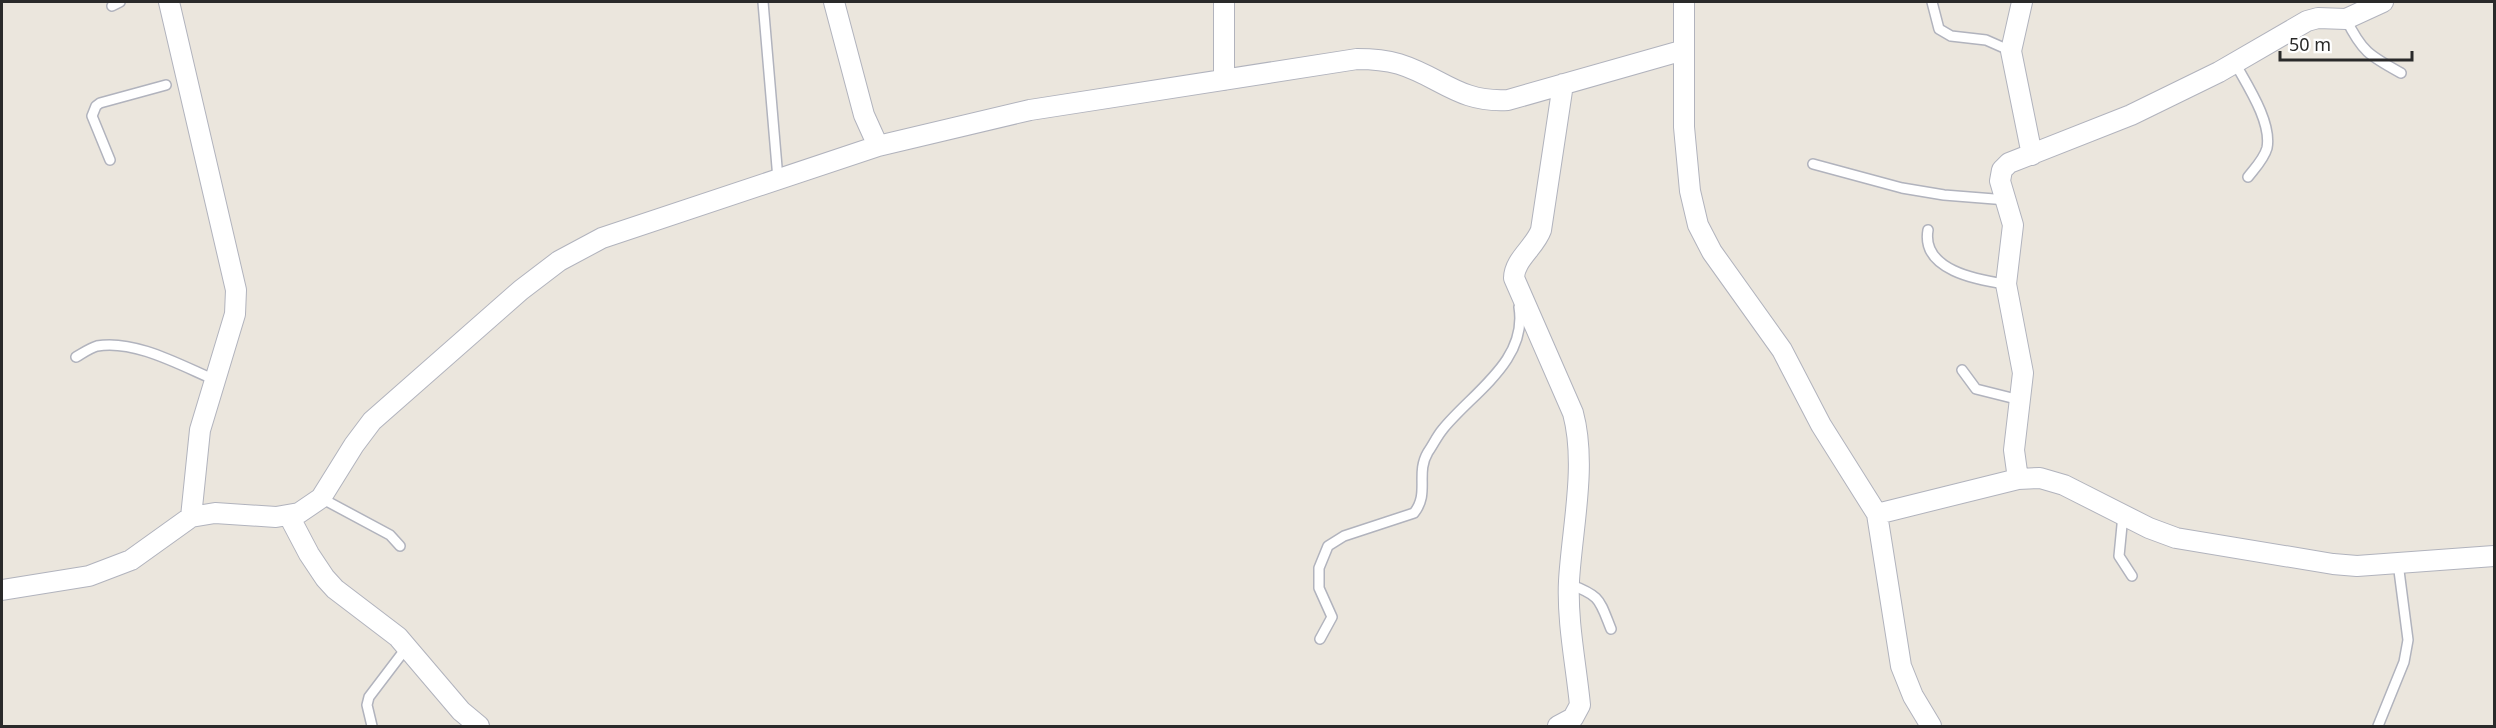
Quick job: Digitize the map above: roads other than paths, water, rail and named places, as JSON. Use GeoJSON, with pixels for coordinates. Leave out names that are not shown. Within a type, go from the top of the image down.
{"type":"FeatureCollection","features":[{"type":"Feature","properties":{"kind":"street"},"geometry":{"type":"LineString","coordinates":[[169,2],[176,82],[236,290],[235,314],[200,430],[191,517]]}},
{"type":"Feature","properties":{"kind":"street"},"geometry":{"type":"LineString","coordinates":[[834,2],[864,115],[878,146]]}},
{"type":"Feature","properties":{"kind":"street"},"geometry":{"type":"LineString","coordinates":[[1224,2],[1224,80]]}},
{"type":"Feature","properties":{"kind":"street"},"geometry":{"type":"LineString","coordinates":[[1684,2],[1687,159],[1690,191],[1698,225],[1712,252],[1782,350],[1821,425],[1877,514],[1901,666],[1913,696],[1932,726]]}},
{"type":"Feature","properties":{"kind":"street"},"geometry":{"type":"LineString","coordinates":[[2022,2],[2011,51],[2032,155]]}},
{"type":"Feature","properties":{"kind":"street"},"geometry":{"type":"LineString","coordinates":[[2018,479],[2014,450],[2023,373],[2006,284],[2013,225],[2001,181],[2002,170],[2009,163],[2131,115],[2235,63],[2307,21],[2318,18],[2346,19],[2383,2]]}},
{"type":"Feature","properties":{"kind":"street"},"geometry":{"type":"LineString","coordinates":[[2,590],[89,576],[131,560],[191,517],[215,513],[289,516],[299,513],[321,498],[372,421],[521,291],[560,261],[602,238],[878,146],[1030,110],[1357,59],[1379,59],[1401,64],[1470,97],[1488,101],[1508,100],[1684,50]]}},
{"type":"Feature","properties":{"kind":"street"},"geometry":{"type":"LineString","coordinates":[[1558,726],[1573,718],[1580,705],[1569,584],[1579,433],[1574,413],[1514,278],[1514,271],[1537,241],[1542,230],[1563,84]]}},
{"type":"Feature","properties":{"kind":"street"},"geometry":{"type":"LineString","coordinates":[[1877,514],[2018,479],[2040,478],[2064,485],[2149,528],[2185,539],[2332,564],[2357,566],[2494,556]]}},
{"type":"Feature","properties":{"kind":"street"},"geometry":{"type":"LineString","coordinates":[[289,516],[325,578],[335,589],[399,637],[461,711],[479,726]]}},
{"type":"Feature","properties":{"kind":"lane"},"geometry":{"type":"LineString","coordinates":[[763,2],[778,179]]}},
{"type":"Feature","properties":{"kind":"lane"},"geometry":{"type":"LineString","coordinates":[[1932,2],[1939,29],[1952,36],[1986,40],[2011,51]]}},
{"type":"Feature","properties":{"kind":"lane"},"geometry":{"type":"LineString","coordinates":[[2346,19],[2357,43],[2369,55],[2401,73]]}},
{"type":"Feature","properties":{"kind":"lane"},"geometry":{"type":"LineString","coordinates":[[2235,63],[2258,105],[2267,139],[2261,160],[2248,177]]}},
{"type":"Feature","properties":{"kind":"lane"},"geometry":{"type":"LineString","coordinates":[[111,160],[92,116],[96,106],[107,100],[176,82]]}},
{"type":"Feature","properties":{"kind":"lane"},"geometry":{"type":"LineString","coordinates":[[1813,164],[1902,188],[2007,201]]}},
{"type":"Feature","properties":{"kind":"lane"},"geometry":{"type":"LineString","coordinates":[[1928,230],[1926,239],[1931,252],[1948,268],[1960,275],[1978,280],[2006,284]]}},
{"type":"Feature","properties":{"kind":"lane"},"geometry":{"type":"LineString","coordinates":[[1320,639],[1332,617],[1319,588],[1319,568],[1328,546],[1344,536],[1414,513],[1421,504],[1421,464],[1428,452],[1443,429],[1479,394],[1501,368],[1516,342],[1520,316],[1514,278]]}},
{"type":"Feature","properties":{"kind":"lane"},"geometry":{"type":"LineString","coordinates":[[76,357],[95,346],[126,347],[162,357],[215,380]]}},
{"type":"Feature","properties":{"kind":"lane"},"geometry":{"type":"LineString","coordinates":[[1962,370],[1976,389],[2020,400]]}},
{"type":"Feature","properties":{"kind":"lane"},"geometry":{"type":"LineString","coordinates":[[321,498],[390,536],[400,546]]}},
{"type":"Feature","properties":{"kind":"lane"},"geometry":{"type":"LineString","coordinates":[[2123,515],[2119,556],[2132,576]]}},
{"type":"Feature","properties":{"kind":"lane"},"geometry":{"type":"LineString","coordinates":[[2378,726],[2404,662],[2408,640],[2398,563]]}},
{"type":"Feature","properties":{"kind":"lane"},"geometry":{"type":"LineString","coordinates":[[1569,584],[1600,600],[1611,629]]}},
{"type":"Feature","properties":{"kind":"lane"},"geometry":{"type":"LineString","coordinates":[[372,726],[367,705],[369,697],[407,647]]}}]}
